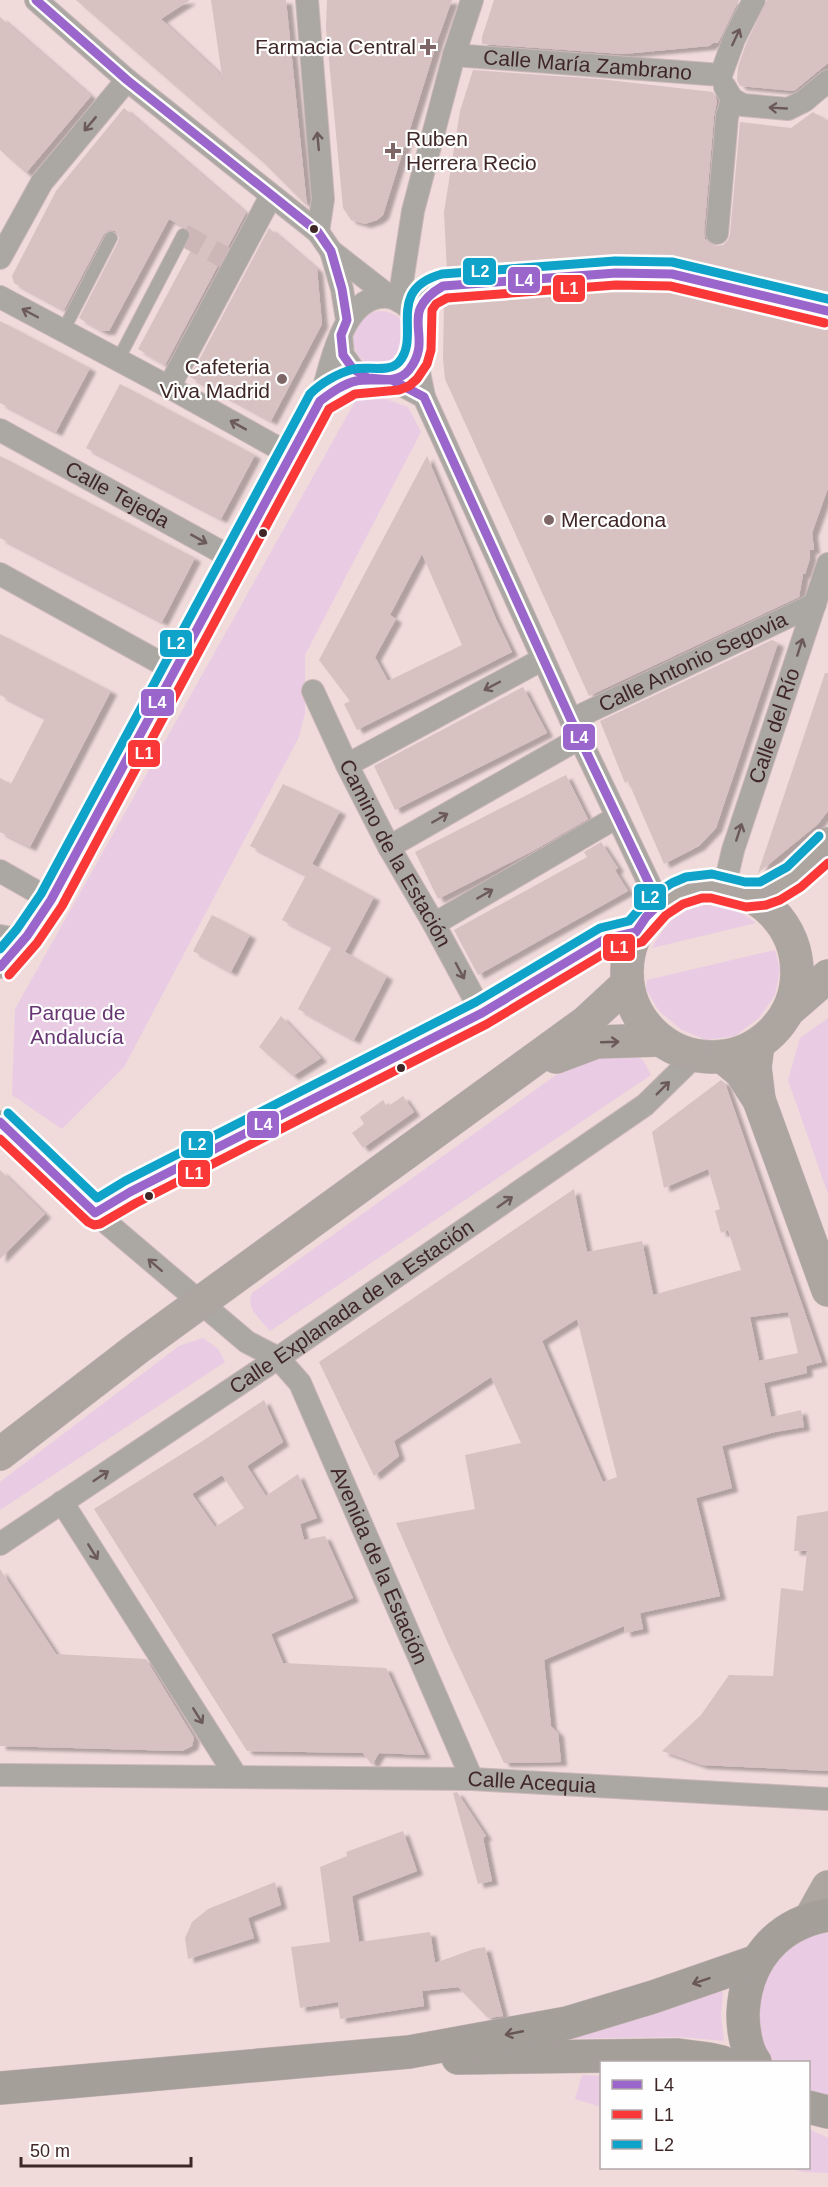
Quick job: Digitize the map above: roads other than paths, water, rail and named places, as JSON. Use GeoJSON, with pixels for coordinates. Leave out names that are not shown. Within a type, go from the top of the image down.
{"type":"FeatureCollection","features":[{"type":"Feature","properties":{"kind":"main road"},"geometry":{"type":"LineString","coordinates":[[755,2061],[743,2027],[744,1993],[757,1961],[779,1935],[819,1917]]}},
{"type":"Feature","properties":{"kind":"main road"},"geometry":{"type":"LineString","coordinates":[[0,2088],[409,2052],[567,2023],[653,1997],[757,1961]]}},
{"type":"Feature","properties":{"kind":"main road"},"geometry":{"type":"LineString","coordinates":[[409,2052],[469,2059],[678,2055],[718,2061]]}},
{"type":"Feature","properties":{"kind":"main road"},"geometry":{"type":"LineString","coordinates":[[810,2108],[828,2112]]}},
{"type":"Feature","properties":{"kind":"street"},"geometry":{"type":"LineString","coordinates":[[36,0],[127,80],[318,232],[331,252],[342,289],[343,355],[354,369],[368,378]]}},
{"type":"Feature","properties":{"kind":"street"},"geometry":{"type":"LineString","coordinates":[[307,0],[323,200],[318,232]]}},
{"type":"Feature","properties":{"kind":"street"},"geometry":{"type":"LineString","coordinates":[[394,299],[413,211],[454,55],[472,0]]}},
{"type":"Feature","properties":{"kind":"street"},"geometry":{"type":"LineString","coordinates":[[754,0],[734,39],[721,75],[732,99],[743,105],[788,109],[804,101],[828,81]]}},
{"type":"Feature","properties":{"kind":"street","name":"Calle María Zambrano"},"geometry":{"type":"LineString","coordinates":[[454,55],[721,75]]}},
{"type":"Feature","properties":{"kind":"street"},"geometry":{"type":"LineString","coordinates":[[0,258],[42,182],[127,80]]}},
{"type":"Feature","properties":{"kind":"street"},"geometry":{"type":"LineString","coordinates":[[717,233],[727,117],[732,99]]}},
{"type":"Feature","properties":{"kind":"street"},"geometry":{"type":"LineString","coordinates":[[169,387],[271,196]]}},
{"type":"Feature","properties":{"kind":"street"},"geometry":{"type":"LineString","coordinates":[[331,252],[409,308],[417,319]]}},
{"type":"Feature","properties":{"kind":"street"},"geometry":{"type":"LineString","coordinates":[[659,904],[543,659],[424,397],[418,359],[420,345],[418,308],[424,297],[443,286],[616,273],[672,274],[828,312]]}},
{"type":"Feature","properties":{"kind":"street"},"geometry":{"type":"LineString","coordinates":[[0,297],[289,454]]}},
{"type":"Feature","properties":{"kind":"street"},"geometry":{"type":"LineString","coordinates":[[0,967],[27,936],[51,900],[175,671],[289,454],[320,401],[344,327],[357,307],[372,298],[394,299]]}},
{"type":"Feature","properties":{"kind":"street"},"geometry":{"type":"LineString","coordinates":[[392,380],[406,374],[418,359]]}},
{"type":"Feature","properties":{"kind":"street"},"geometry":{"type":"LineString","coordinates":[[320,401],[341,387],[368,378],[392,380],[424,397]]}},
{"type":"Feature","properties":{"kind":"street","name":"Calle Tejeda"},"geometry":{"type":"LineString","coordinates":[[0,430],[234,559]]}},
{"type":"Feature","properties":{"kind":"street","name":"Calle del Río"},"geometry":{"type":"LineString","coordinates":[[738,892],[733,850],[828,564]]}},
{"type":"Feature","properties":{"kind":"street"},"geometry":{"type":"LineString","coordinates":[[0,574],[175,671]]}},
{"type":"Feature","properties":{"kind":"street","name":"Calle Antonio Segovia"},"geometry":{"type":"LineString","coordinates":[[389,847],[576,729],[815,604]]}},
{"type":"Feature","properties":{"kind":"street"},"geometry":{"type":"LineString","coordinates":[[347,765],[543,659]]}},
{"type":"Feature","properties":{"kind":"street","name":"Camino de la Estación"},"geometry":{"type":"LineString","coordinates":[[313,691],[347,765],[389,847],[482,1013]]}},
{"type":"Feature","properties":{"kind":"street"},"geometry":{"type":"LineString","coordinates":[[434,924],[617,817]]}},
{"type":"Feature","properties":{"kind":"street"},"geometry":{"type":"LineString","coordinates":[[738,892],[778,887],[803,872],[828,844]]}},
{"type":"Feature","properties":{"kind":"street"},"geometry":{"type":"LineString","coordinates":[[0,871],[51,900]]}},
{"type":"Feature","properties":{"kind":"street"},"geometry":{"type":"LineString","coordinates":[[789,1010],[796,987],[797,963],[789,935],[783,923],[770,909],[738,892],[710,886],[683,891],[659,904],[636,932],[626,966],[632,1005],[643,1024],[659,1040],[676,1050],[709,1057],[741,1072],[759,1100],[828,1290]]}},
{"type":"Feature","properties":{"kind":"street"},"geometry":{"type":"LineString","coordinates":[[95,1213],[139,1188],[482,1013],[605,939],[636,932]]}},
{"type":"Feature","properties":{"kind":"street"},"geometry":{"type":"LineString","coordinates":[[709,1057],[748,1050],[759,1044],[768,1037],[789,1010],[828,976]]}},
{"type":"Feature","properties":{"kind":"street"},"geometry":{"type":"LineString","coordinates":[[0,1454],[199,1304],[586,1022],[627,984]]}},
{"type":"Feature","properties":{"kind":"street"},"geometry":{"type":"LineString","coordinates":[[515,1072],[596,1042],[659,1040]]}},
{"type":"Feature","properties":{"kind":"street"},"geometry":{"type":"LineString","coordinates":[[759,1044],[755,1067],[759,1100]]}},
{"type":"Feature","properties":{"kind":"street","name":"Calle Explanada de la Estación"},"geometry":{"type":"LineString","coordinates":[[0,1544],[278,1358],[645,1105],[709,1057]]}},
{"type":"Feature","properties":{"kind":"street"},"geometry":{"type":"LineString","coordinates":[[0,1122],[95,1213],[199,1304],[247,1342],[278,1358]]}},
{"type":"Feature","properties":{"kind":"street","name":"Avenida de la Estación"},"geometry":{"type":"LineString","coordinates":[[278,1358],[300,1383],[472,1779]]}},
{"type":"Feature","properties":{"kind":"street"},"geometry":{"type":"LineString","coordinates":[[62,1502],[236,1776]]}},
{"type":"Feature","properties":{"kind":"street","name":"Calle Acequia"},"geometry":{"type":"LineString","coordinates":[[0,1775],[472,1779],[828,1799]]}},
{"type":"Feature","properties":{"kind":"street"},"geometry":{"type":"LineString","coordinates":[[819,1917],[828,1887]]}},
{"type":"Feature","properties":{"kind":"lane"},"geometry":{"type":"LineString","coordinates":[[118,360],[183,235]]}},
{"type":"Feature","properties":{"kind":"lane"},"geometry":{"type":"LineString","coordinates":[[63,331],[111,237]]}},
{"type":"Feature","properties":{"kind":"lane"},"geometry":{"type":"LineString","coordinates":[[0,931],[27,936]]}},
{"type":"Feature","properties":{"kind":"tunnel"},"geometry":{"type":"LineString","coordinates":[[183,235],[235,263]]}},
{"type":"Feature","properties":{"kind":"place","name":"Farmacia Central"},"geometry":{"type":"Point","coordinates":[428,47]}},
{"type":"Feature","properties":{"kind":"place","name":"Ruben Herrera Recio"},"geometry":{"type":"Point","coordinates":[393,151]}},
{"type":"Feature","properties":{"kind":"place","name":"Cafeteria Viva Madrid"},"geometry":{"type":"Point","coordinates":[282,379]}},
{"type":"Feature","properties":{"kind":"place","name":"Mercadona"},"geometry":{"type":"Point","coordinates":[549,520]}},
{"type":"Feature","properties":{"kind":"park label","name":"Parque de Andalucía"},"geometry":{"type":"Point","coordinates":[77,1025]}}]}
